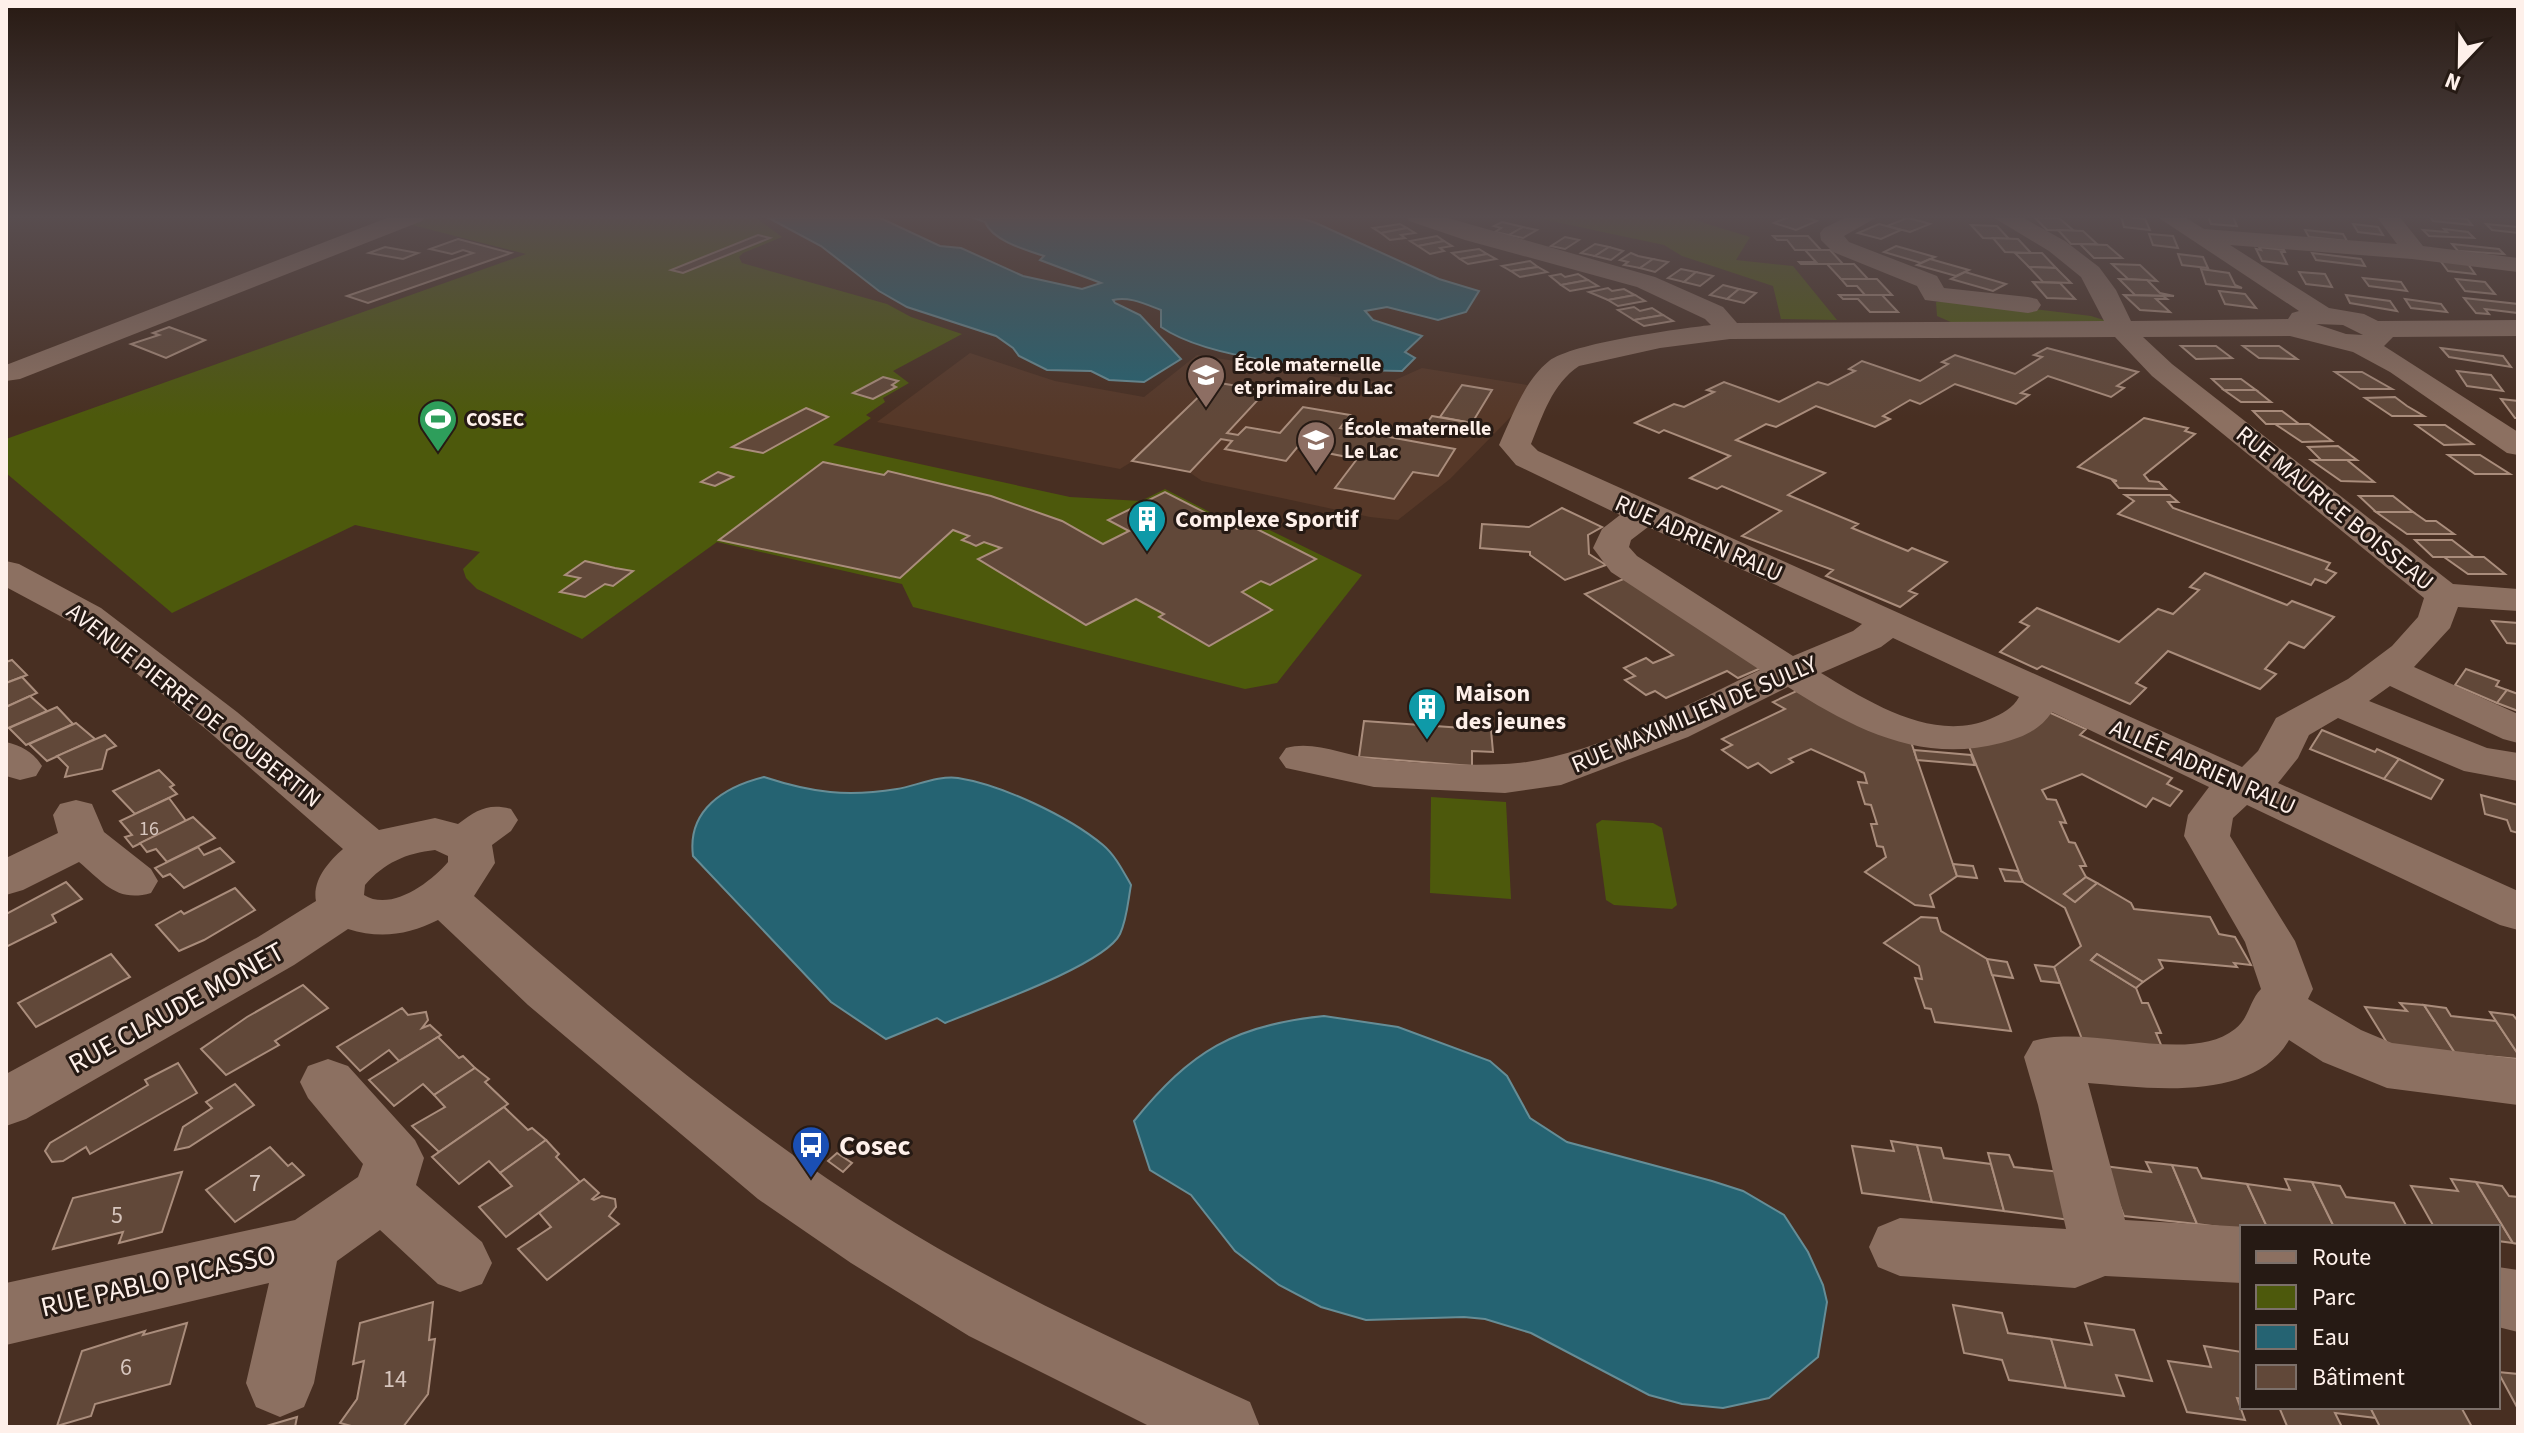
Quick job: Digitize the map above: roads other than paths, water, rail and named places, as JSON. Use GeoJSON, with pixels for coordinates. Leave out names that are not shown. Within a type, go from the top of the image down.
{"type":"FeatureCollection","features":[{"type":"Feature","properties":{"kind":"street"},"geometry":{"type":"LineString","coordinates":[[7,379],[247,283]]}},
{"type":"Feature","properties":{"kind":"street"},"geometry":{"type":"LineString","coordinates":[[1648,283],[1714,313],[1730,331],[2118,320],[2316,323]]}},
{"type":"Feature","properties":{"kind":"street"},"geometry":{"type":"LineString","coordinates":[[1918,328],[1929,313],[1934,295],[1929,283]]}},
{"type":"Feature","properties":{"kind":"street","name":"RUE MAURICE BOISSEAU"},"geometry":{"type":"LineString","coordinates":[[2099,283],[2134,344],[2176,383],[2443,595],[2436,620],[2406,654],[2362,688],[2291,727],[2276,758],[2248,787],[2225,797],[2211,815],[2207,836],[2270,941],[2287,989],[2276,1006]]}},
{"type":"Feature","properties":{"kind":"street"},"geometry":{"type":"LineString","coordinates":[[2262,283],[2316,323],[2330,339],[2518,328]]}},
{"type":"Feature","properties":{"kind":"street"},"geometry":{"type":"LineString","coordinates":[[1934,295],[2118,320]]}},
{"type":"Feature","properties":{"kind":"street","name":"RUE ADRIEN RALU"},"geometry":{"type":"LineString","coordinates":[[1730,331],[1649,343],[1559,365],[1544,386],[1515,445],[1527,458],[1888,623]]}},
{"type":"Feature","properties":{"kind":"street"},"geometry":{"type":"LineString","coordinates":[[2365,336],[2400,366],[2518,446]]}},
{"type":"Feature","properties":{"kind":"street"},"geometry":{"type":"LineString","coordinates":[[1649,515],[1629,523],[1614,536],[1611,548],[1624,564],[1790,671],[1857,711],[1892,727],[1918,734],[1982,735],[2001,729],[2030,713],[2042,693]]}},
{"type":"Feature","properties":{"kind":"street","name":"AVENUE PIERRE DE COUBERTIN"},"geometry":{"type":"LineString","coordinates":[[6,572],[88,616],[222,721],[341,820],[373,852]]}},
{"type":"Feature","properties":{"kind":"street"},"geometry":{"type":"LineString","coordinates":[[2443,595],[2518,600]]}},
{"type":"Feature","properties":{"kind":"street","name":"RUE MAXIMILIEN DE SULLY"},"geometry":{"type":"LineString","coordinates":[[1301,758],[1374,773],[1505,779],[1561,771],[1673,728],[1790,671],[1867,639],[1888,623]]}},
{"type":"Feature","properties":{"kind":"street","name":"ALLÉE ADRIEN RALU"},"geometry":{"type":"LineString","coordinates":[[1888,623],[2518,912]]}},
{"type":"Feature","properties":{"kind":"street"},"geometry":{"type":"LineString","coordinates":[[2386,669],[2518,730]]}},
{"type":"Feature","properties":{"kind":"street"},"geometry":{"type":"LineString","coordinates":[[2336,702],[2479,761],[2518,767]]}},
{"type":"Feature","properties":{"kind":"street"},"geometry":{"type":"LineString","coordinates":[[6,878],[79,828],[134,881]]}},
{"type":"Feature","properties":{"kind":"street"},"geometry":{"type":"LineString","coordinates":[[480,831],[471,851],[473,861],[458,886],[444,897],[398,917],[375,919],[356,916],[343,908],[339,898],[346,875],[373,852],[414,836],[452,836],[480,831]]}},
{"type":"Feature","properties":{"kind":"street"},"geometry":{"type":"LineString","coordinates":[[444,897],[547,991],[779,1180],[873,1243],[992,1314],[1225,1427]]}},
{"type":"Feature","properties":{"kind":"street","name":"RUE CLAUDE MONET"},"geometry":{"type":"LineString","coordinates":[[6,1102],[276,951],[343,908]]}},
{"type":"Feature","properties":{"kind":"street"},"geometry":{"type":"LineString","coordinates":[[2101,1247],[2067,1105],[2052,1057],[2118,1062],[2214,1063],[2242,1052],[2266,1032],[2276,1006],[2342,1046],[2387,1065],[2518,1082]]}},
{"type":"Feature","properties":{"kind":"street"},"geometry":{"type":"LineString","coordinates":[[280,1383],[309,1245],[383,1194],[394,1158],[328,1082]]}},
{"type":"Feature","properties":{"kind":"street"},"geometry":{"type":"LineString","coordinates":[[383,1194],[460,1263]]}},
{"type":"Feature","properties":{"kind":"street","name":"RUE PABLO PICASSO"},"geometry":{"type":"LineString","coordinates":[[6,1314],[309,1245]]}},
{"type":"Feature","properties":{"kind":"street"},"geometry":{"type":"LineString","coordinates":[[1900,1247],[2075,1259],[2101,1247],[2240,1254]]}},
{"type":"Feature","properties":{"kind":"water"},"geometry":{"type":"Polygon","coordinates":[[[869,283],[1054,283],[1082,289],[1101,283],[1452,283],[1479,291],[1466,312],[1438,320],[1387,307],[1365,311],[1373,320],[1422,336],[1405,352],[1415,358],[1402,371],[1277,362],[1211,349],[1161,327],[1161,310],[1131,300],[1113,300],[1140,315],[1181,359],[1144,382],[1109,380],[1091,371],[1047,370],[1019,356],[996,336],[907,307],[869,283]]]}},
{"type":"Feature","properties":{"kind":"water"},"geometry":{"type":"Polygon","coordinates":[[[764,777],[798,787],[846,793],[904,788],[943,778],[958,778],[994,787],[1034,803],[1089,834],[1107,849],[1118,864],[1131,885],[1120,934],[1110,946],[1068,972],[945,1023],[937,1018],[886,1039],[831,1002],[693,856],[693,840],[702,813],[722,794],[764,777]]]}},
{"type":"Feature","properties":{"kind":"water"},"geometry":{"type":"Polygon","coordinates":[[[1324,1016],[1398,1027],[1490,1061],[1507,1076],[1530,1118],[1567,1142],[1743,1191],[1784,1215],[1808,1252],[1823,1285],[1827,1302],[1818,1357],[1769,1398],[1723,1408],[1682,1404],[1649,1395],[1531,1333],[1485,1319],[1366,1320],[1321,1307],[1279,1285],[1235,1251],[1191,1195],[1150,1170],[1134,1121],[1175,1076],[1217,1046],[1264,1026],[1324,1016]]]}},
{"type":"Feature","properties":{"kind":"place","name":"École maternelle et primaire du Lac"},"geometry":{"type":"Point","coordinates":[1206,409]}},
{"type":"Feature","properties":{"kind":"place","name":"COSEC"},"geometry":{"type":"Point","coordinates":[438,453]}},
{"type":"Feature","properties":{"kind":"place","name":"École maternelle Le Lac"},"geometry":{"type":"Point","coordinates":[1316,474]}},
{"type":"Feature","properties":{"kind":"place","name":"Complexe Sportif"},"geometry":{"type":"Point","coordinates":[1147,553]}},
{"type":"Feature","properties":{"kind":"place","name":"Maison des jeunes"},"geometry":{"type":"Point","coordinates":[1427,741]}},
{"type":"Feature","properties":{"kind":"place","name":"Cosec"},"geometry":{"type":"Point","coordinates":[811,1179]}}]}
